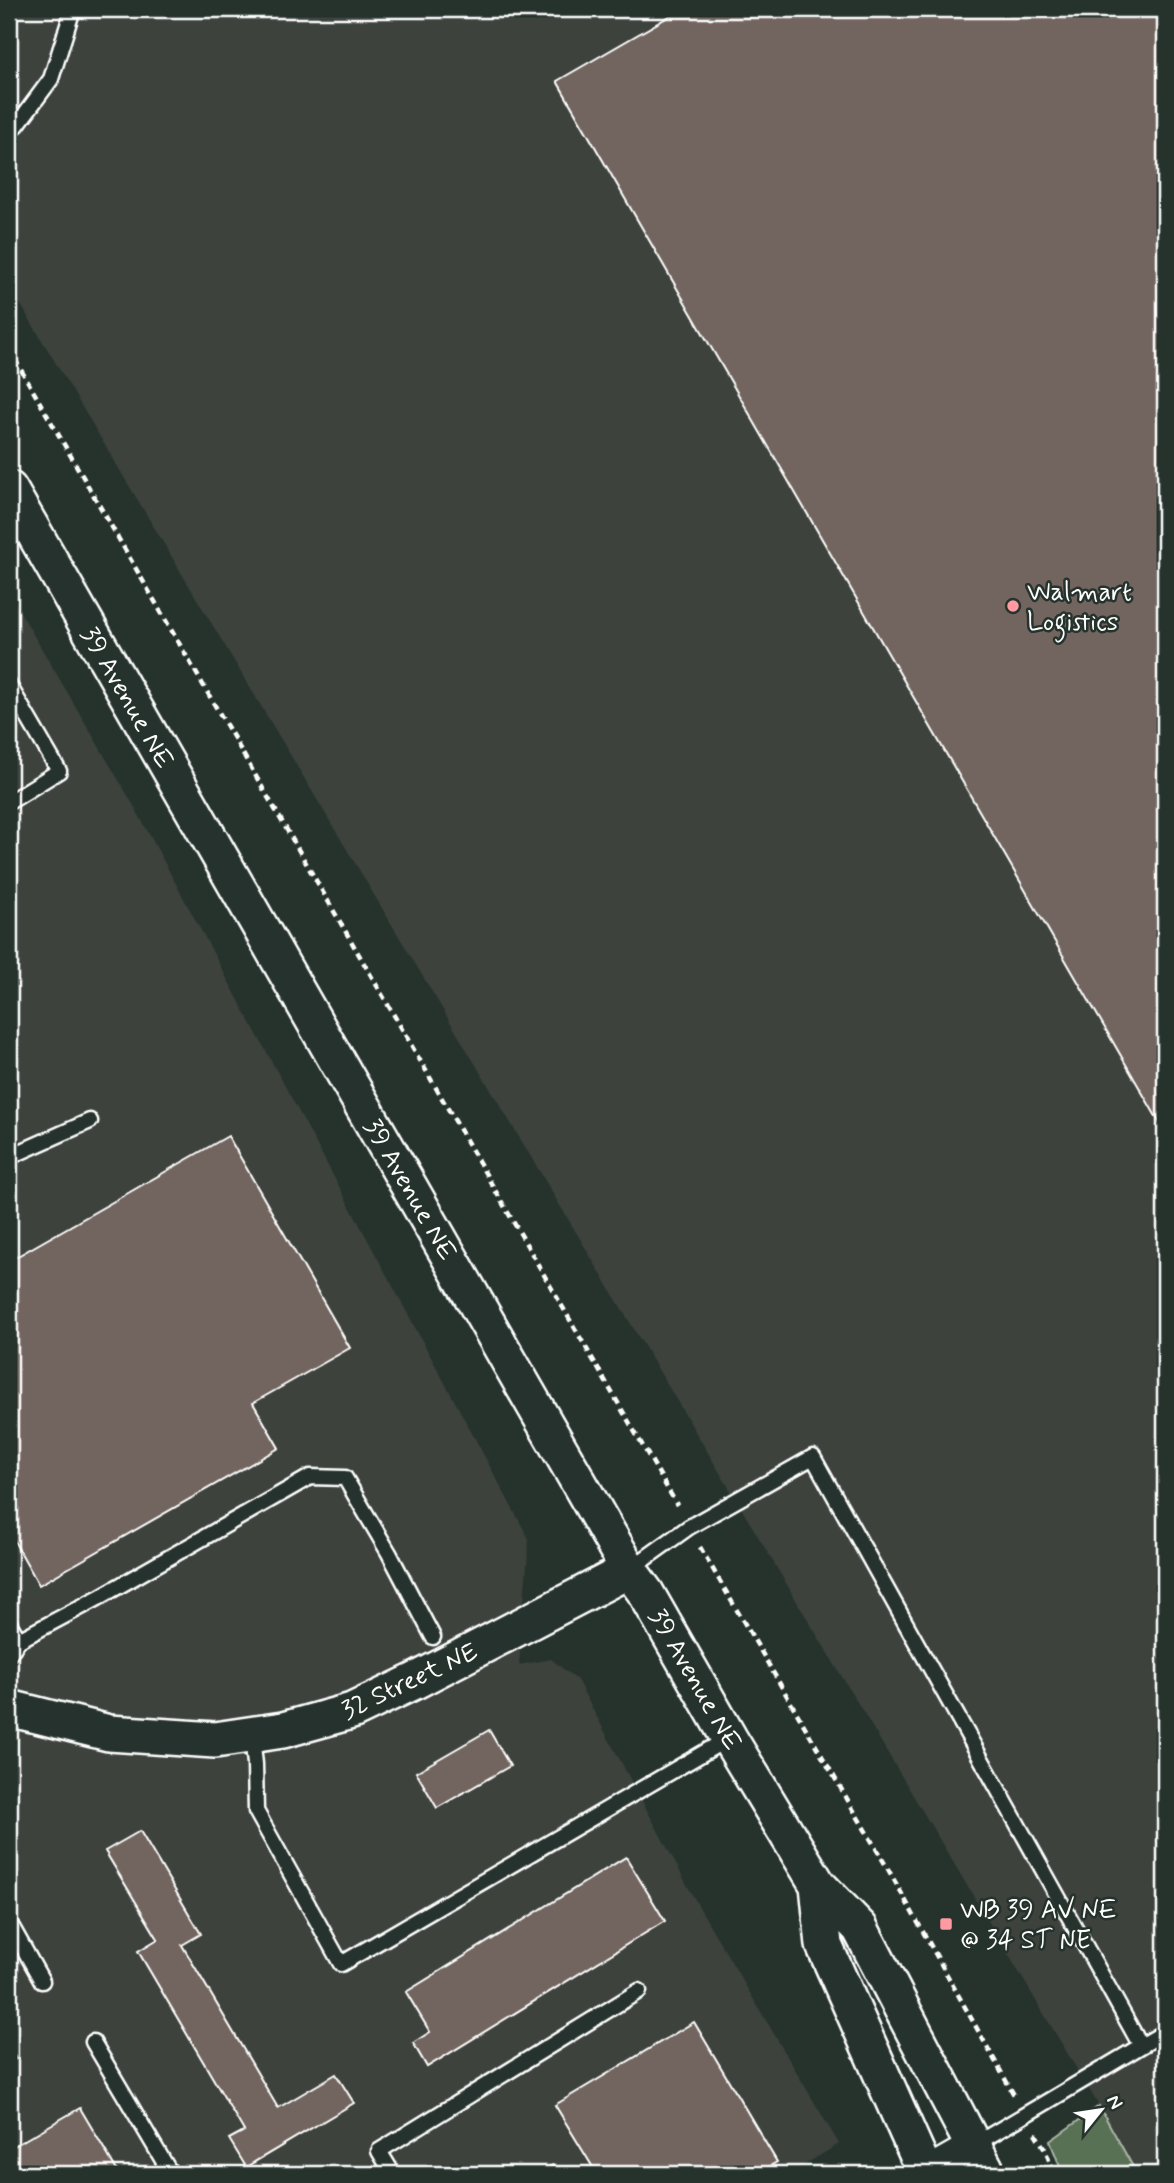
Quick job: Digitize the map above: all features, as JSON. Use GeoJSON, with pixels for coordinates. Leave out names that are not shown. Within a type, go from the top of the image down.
{"type":"FeatureCollection","features":[{"type":"Feature","properties":{"kind":"street","name":"39 Avenue NE"},"geometry":{"type":"LineString","coordinates":[[9,489],[629,1570],[646,1593],[818,1885],[860,1928],[981,2160]]}},
{"type":"Feature","properties":{"kind":"street","name":"32 Street NE"},"geometry":{"type":"LineString","coordinates":[[9,1708],[109,1733],[215,1740],[283,1730],[352,1711],[629,1570]]}},
{"type":"Feature","properties":{"kind":"street","name":"39 Avenue NE"},"geometry":{"type":"LineString","coordinates":[[818,1885],[824,1945],[925,2174]]}},
{"type":"Feature","properties":{"kind":"street"},"geometry":{"type":"LineString","coordinates":[[925,2174],[981,2160]]}},
{"type":"Feature","properties":{"kind":"lane"},"geometry":{"type":"LineString","coordinates":[[9,130],[17,125],[51,79],[73,9]]}},
{"type":"Feature","properties":{"kind":"lane"},"geometry":{"type":"LineString","coordinates":[[9,685],[59,771],[9,802]]}},
{"type":"Feature","properties":{"kind":"lane"},"geometry":{"type":"LineString","coordinates":[[9,1157],[90,1121]]}},
{"type":"Feature","properties":{"kind":"lane"},"geometry":{"type":"LineString","coordinates":[[629,1570],[689,1527],[813,1457],[1141,2046]]}},
{"type":"Feature","properties":{"kind":"lane"},"geometry":{"type":"LineString","coordinates":[[9,1654],[19,1640],[310,1477],[345,1478],[389,1553],[433,1637]]}},
{"type":"Feature","properties":{"kind":"lane"},"geometry":{"type":"LineString","coordinates":[[9,1623],[19,1640]]}},
{"type":"Feature","properties":{"kind":"lane"},"geometry":{"type":"LineString","coordinates":[[252,1734],[256,1811],[341,1964],[729,1738]]}},
{"type":"Feature","properties":{"kind":"lane"},"geometry":{"type":"LineString","coordinates":[[9,1922],[42,1981]]}},
{"type":"Feature","properties":{"kind":"lane"},"geometry":{"type":"LineString","coordinates":[[393,2174],[379,2151],[639,1991]]}},
{"type":"Feature","properties":{"kind":"lane"},"geometry":{"type":"LineString","coordinates":[[981,2160],[1141,2046],[1165,2032]]}},
{"type":"Feature","properties":{"kind":"lane"},"geometry":{"type":"LineString","coordinates":[[93,2042],[171,2174]]}},
{"type":"Feature","properties":{"kind":"path"},"geometry":{"type":"LineString","coordinates":[[9,349],[708,1562],[888,1869],[1004,2077]]}},
{"type":"Feature","properties":{"kind":"path"},"geometry":{"type":"LineString","coordinates":[[1045,2149],[1054,2174]]}},
{"type":"Feature","properties":{"kind":"path"},"geometry":{"type":"LineString","coordinates":[[551,2165],[556,2174]]}},
{"type":"Feature","properties":{"kind":"shaded area"},"geometry":{"type":"Polygon","coordinates":[[[18,9],[1165,9],[1165,2174],[1137,2174],[1099,2106],[9,285],[9,48],[18,9]]]}},
{"type":"Feature","properties":{"kind":"shaded area"},"geometry":{"type":"Polygon","coordinates":[[[9,593],[134,806],[529,1539],[519,1665],[551,1659],[577,1680],[699,1907],[839,2144],[789,2174],[9,2174],[9,593]]]}},
{"type":"Feature","properties":{"kind":"green space"},"geometry":{"type":"Polygon","coordinates":[[[1099,2106],[1137,2174],[1063,2174],[1050,2141],[1099,2106]]]}},
{"type":"Feature","properties":{"kind":"building","name":"Walmart Logistics"},"geometry":{"type":"Polygon","coordinates":[[[682,9],[1165,9],[1165,1132],[557,81],[682,9]]]}},
{"type":"Feature","properties":{"kind":"building"},"geometry":{"type":"Polygon","coordinates":[[[228,1136],[350,1348],[253,1403],[279,1448],[39,1585],[9,1532],[9,1261],[228,1136]]]}},
{"type":"Feature","properties":{"kind":"building"},"geometry":{"type":"Polygon","coordinates":[[[489,1730],[510,1766],[437,1808],[416,1772],[489,1730]]]}},
{"type":"Feature","properties":{"kind":"building"},"geometry":{"type":"Polygon","coordinates":[[[140,1831],[201,1934],[182,1945],[278,2108],[336,2074],[354,2103],[246,2167],[229,2139],[244,2131],[138,1951],[158,1939],[105,1851],[140,1831]]]}},
{"type":"Feature","properties":{"kind":"building"},"geometry":{"type":"Polygon","coordinates":[[[626,1857],[665,1921],[427,2067],[413,2043],[430,2032],[406,1992],[626,1857]]]}},
{"type":"Feature","properties":{"kind":"building"},"geometry":{"type":"Polygon","coordinates":[[[694,2022],[777,2162],[756,2174],[597,2174],[555,2105],[694,2022]]]}},
{"type":"Feature","properties":{"kind":"building"},"geometry":{"type":"Polygon","coordinates":[[[9,2046],[16,2059],[9,2062],[9,2046]]]}},
{"type":"Feature","properties":{"kind":"building"},"geometry":{"type":"Polygon","coordinates":[[[80,2108],[119,2174],[9,2174],[9,2149],[80,2108]]]}},
{"type":"Feature","properties":{"kind":"place","name":"Walmart Logistics"},"geometry":{"type":"Point","coordinates":[1013,606]}},
{"type":"Feature","properties":{"kind":"place","name":"WB 39 AV NE @ 34 ST NE"},"geometry":{"type":"Point","coordinates":[946,1924]}}]}
